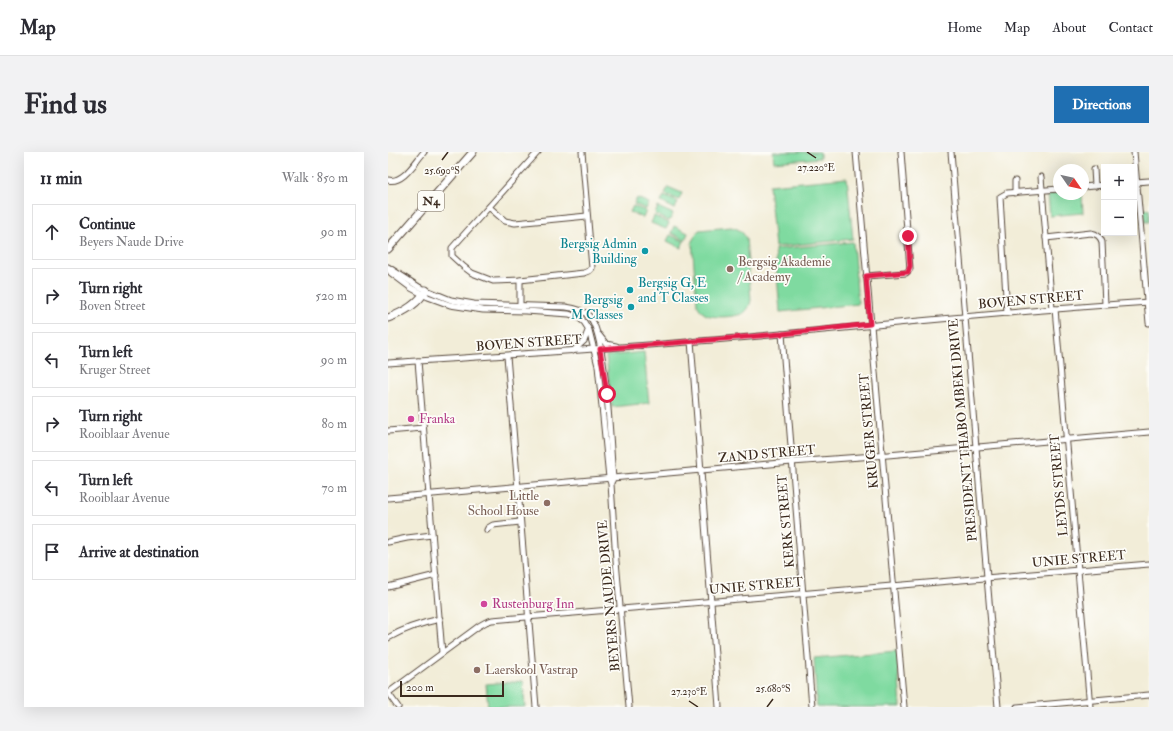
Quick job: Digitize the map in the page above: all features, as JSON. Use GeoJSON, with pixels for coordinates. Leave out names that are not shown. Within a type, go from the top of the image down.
{"type":"FeatureCollection","features":[{"type":"Feature","properties":{"kind":"highway","name":"N4"},"geometry":{"type":"LineString","coordinates":[[388,249],[474,152]]}},
{"type":"Feature","properties":{"kind":"highway"},"geometry":{"type":"LineString","coordinates":[[388,318],[404,311],[424,292]]}},
{"type":"Feature","properties":{"kind":"street"},"geometry":{"type":"LineString","coordinates":[[389,180],[399,179],[403,176],[424,152]]}},
{"type":"Feature","properties":{"kind":"street"},"geometry":{"type":"LineString","coordinates":[[538,152],[458,240],[451,251],[452,256],[464,268],[483,278],[499,281],[584,273],[589,271],[592,268],[582,152]]}},
{"type":"Feature","properties":{"kind":"street","name":"KRUGER STREET"},"geometry":{"type":"LineString","coordinates":[[856,152],[904,707]]}},
{"type":"Feature","properties":{"kind":"street"},"geometry":{"type":"LineString","coordinates":[[866,276],[906,273],[910,269],[901,152]]}},
{"type":"Feature","properties":{"kind":"street","name":"PRESIDENT THABO MBEKI DRIVE"},"geometry":{"type":"LineString","coordinates":[[951,152],[998,707]]}},
{"type":"Feature","properties":{"kind":"street"},"geometry":{"type":"LineString","coordinates":[[1134,152],[1135,164]]}},
{"type":"Feature","properties":{"kind":"street"},"geometry":{"type":"LineString","coordinates":[[1094,169],[1095,186]]}},
{"type":"Feature","properties":{"kind":"street","name":"LEYDS STREET"},"geometry":{"type":"LineString","coordinates":[[1041,177],[1067,440],[1090,707]]}},
{"type":"Feature","properties":{"kind":"street"},"geometry":{"type":"LineString","coordinates":[[1015,181],[1015,193]]}},
{"type":"Feature","properties":{"kind":"street"},"geometry":{"type":"LineString","coordinates":[[1137,182],[1149,181]]}},
{"type":"Feature","properties":{"kind":"street"},"geometry":{"type":"LineString","coordinates":[[1089,186],[1101,185]]}},
{"type":"Feature","properties":{"kind":"street"},"geometry":{"type":"LineString","coordinates":[[1007,313],[1000,199],[1001,195],[1053,189]]}},
{"type":"Feature","properties":{"kind":"street"},"geometry":{"type":"LineString","coordinates":[[1137,190],[1146,257],[1149,323]]}},
{"type":"Feature","properties":{"kind":"street"},"geometry":{"type":"LineString","coordinates":[[489,207],[505,221],[514,223],[587,216]]}},
{"type":"Feature","properties":{"kind":"street"},"geometry":{"type":"LineString","coordinates":[[1046,238],[1091,233],[1099,236],[1102,246],[1105,304]]}},
{"type":"Feature","properties":{"kind":"street"},"geometry":{"type":"LineString","coordinates":[[388,268],[439,302],[460,308],[569,314],[578,317],[584,322],[589,330],[584,341],[572,352]]}},
{"type":"Feature","properties":{"kind":"street"},"geometry":{"type":"LineString","coordinates":[[520,280],[520,305],[526,311]]}},
{"type":"Feature","properties":{"kind":"street"},"geometry":{"type":"LineString","coordinates":[[424,292],[460,302],[474,304],[520,305],[576,309],[589,316],[603,342],[606,344],[623,347]]}},
{"type":"Feature","properties":{"kind":"street","name":"BOVEN STREET"},"geometry":{"type":"LineString","coordinates":[[388,363],[572,352],[782,334],[870,324],[1105,304],[1148,302]]}},
{"type":"Feature","properties":{"kind":"street","name":"BEYERS NAUDE DRIVE"},"geometry":{"type":"LineString","coordinates":[[589,330],[594,350],[601,395],[612,484],[616,561],[629,707]]}},
{"type":"Feature","properties":{"kind":"street","name":"BEYERS NAUDE DRIVE"},"geometry":{"type":"LineString","coordinates":[[598,334],[607,394],[611,478]]}},
{"type":"Feature","properties":{"kind":"street","name":"KERK STREET"},"geometry":{"type":"LineString","coordinates":[[782,334],[812,707]]}},
{"type":"Feature","properties":{"kind":"street"},"geometry":{"type":"LineString","coordinates":[[691,341],[719,707]]}},
{"type":"Feature","properties":{"kind":"street"},"geometry":{"type":"LineString","coordinates":[[507,356],[536,707]]}},
{"type":"Feature","properties":{"kind":"street"},"geometry":{"type":"LineString","coordinates":[[418,361],[442,653]]}},
{"type":"Feature","properties":{"kind":"street"},"geometry":{"type":"LineString","coordinates":[[388,431],[423,428]]}},
{"type":"Feature","properties":{"kind":"street","name":"ZAND STREET"},"geometry":{"type":"LineString","coordinates":[[388,498],[1149,432]]}},
{"type":"Feature","properties":{"kind":"street"},"geometry":{"type":"LineString","coordinates":[[487,530],[493,525],[520,522]]}},
{"type":"Feature","properties":{"kind":"street"},"geometry":{"type":"LineString","coordinates":[[388,542],[432,535]]}},
{"type":"Feature","properties":{"kind":"street","name":"UNIE STREET"},"geometry":{"type":"LineString","coordinates":[[388,693],[486,622],[802,593],[1149,564]]}},
{"type":"Feature","properties":{"kind":"street"},"geometry":{"type":"LineString","coordinates":[[388,587],[436,575]]}},
{"type":"Feature","properties":{"kind":"street"},"geometry":{"type":"LineString","coordinates":[[388,638],[411,626],[440,619]]}},
{"type":"Feature","properties":{"kind":"street"},"geometry":{"type":"LineString","coordinates":[[388,693],[398,707]]}},
{"type":"Feature","properties":{"kind":"street"},"geometry":{"type":"LineString","coordinates":[[1017,707],[1149,695]]}},
{"type":"Feature","properties":{"kind":"green space"},"geometry":{"type":"Polygon","coordinates":[[[773,152],[820,152],[820,158],[774,162],[773,152]]]}},
{"type":"Feature","properties":{"kind":"green space"},"geometry":{"type":"Polygon","coordinates":[[[847,178],[853,239],[775,247],[769,185],[847,178]]]}},
{"type":"Feature","properties":{"kind":"green space"},"geometry":{"type":"Polygon","coordinates":[[[668,187],[682,193],[679,200],[665,194],[668,187]]]}},
{"type":"Feature","properties":{"kind":"green space"},"geometry":{"type":"Polygon","coordinates":[[[1048,194],[1053,194],[1053,200],[1082,200],[1083,213],[1050,216],[1048,194]]]}},
{"type":"Feature","properties":{"kind":"green space"},"geometry":{"type":"Polygon","coordinates":[[[664,196],[678,202],[675,209],[661,202],[664,196]]]}},
{"type":"Feature","properties":{"kind":"green space"},"geometry":{"type":"Polygon","coordinates":[[[637,198],[649,203],[646,209],[634,204],[637,198]]]}},
{"type":"Feature","properties":{"kind":"green space"},"geometry":{"type":"Polygon","coordinates":[[[633,206],[646,211],[643,218],[630,212],[633,206]]]}},
{"type":"Feature","properties":{"kind":"green space"},"geometry":{"type":"Polygon","coordinates":[[[658,207],[673,214],[669,221],[655,214],[658,207]]]}},
{"type":"Feature","properties":{"kind":"green space"},"geometry":{"type":"Polygon","coordinates":[[[1144,209],[1149,209],[1149,222],[1145,222],[1144,209]]]}},
{"type":"Feature","properties":{"kind":"green space"},"geometry":{"type":"Polygon","coordinates":[[[654,216],[669,223],[666,229],[651,223],[654,216]]]}},
{"type":"Feature","properties":{"kind":"green space"},"geometry":{"type":"Polygon","coordinates":[[[674,226],[688,233],[685,240],[671,233],[674,226]]]}},
{"type":"Feature","properties":{"kind":"green space"},"geometry":{"type":"Polygon","coordinates":[[[731,227],[740,231],[746,238],[751,302],[742,314],[726,317],[709,316],[702,312],[697,304],[692,241],[699,230],[731,227]]]}},
{"type":"Feature","properties":{"kind":"green space"},"geometry":{"type":"Polygon","coordinates":[[[670,235],[684,241],[681,248],[667,241],[670,235]]]}},
{"type":"Feature","properties":{"kind":"green space"},"geometry":{"type":"Polygon","coordinates":[[[853,242],[858,304],[780,312],[775,249],[853,242]]]}},
{"type":"Feature","properties":{"kind":"green space"},"geometry":{"type":"Polygon","coordinates":[[[644,352],[649,403],[612,407],[606,356],[644,352]]]}},
{"type":"Feature","properties":{"kind":"green space"},"geometry":{"type":"Polygon","coordinates":[[[897,651],[901,707],[817,707],[814,658],[897,651]]]}},
{"type":"Feature","properties":{"kind":"green space"},"geometry":{"type":"Polygon","coordinates":[[[523,681],[525,707],[488,707],[486,684],[523,681]]]}},
{"type":"Feature","properties":{"kind":"place","name":"Bergsig Admin Building"},"geometry":{"type":"Point","coordinates":[645,251]}},
{"type":"Feature","properties":{"kind":"place","name":"Bergsig Akademie / Academy"},"geometry":{"type":"Point","coordinates":[730,269]}},
{"type":"Feature","properties":{"kind":"place","name":"Bergsig G, E and T Classes"},"geometry":{"type":"Point","coordinates":[630,290]}},
{"type":"Feature","properties":{"kind":"place","name":"Bergsig M Classes"},"geometry":{"type":"Point","coordinates":[631,307]}},
{"type":"Feature","properties":{"kind":"place","name":"Franka"},"geometry":{"type":"Point","coordinates":[411,419]}},
{"type":"Feature","properties":{"kind":"place","name":"Little School House"},"geometry":{"type":"Point","coordinates":[547,503]}},
{"type":"Feature","properties":{"kind":"place","name":"Rustenburg Inn"},"geometry":{"type":"Point","coordinates":[484,604]}},
{"type":"Feature","properties":{"kind":"place","name":"Laerskool Vastrap"},"geometry":{"type":"Point","coordinates":[477,670]}},
{"type":"Feature","properties":{"kind":"route"},"geometry":{"type":"LineString","coordinates":[[607,394],[600,349],[782,334],[870,324],[866,276],[908,272],[910,269],[908,236]]}}]}
